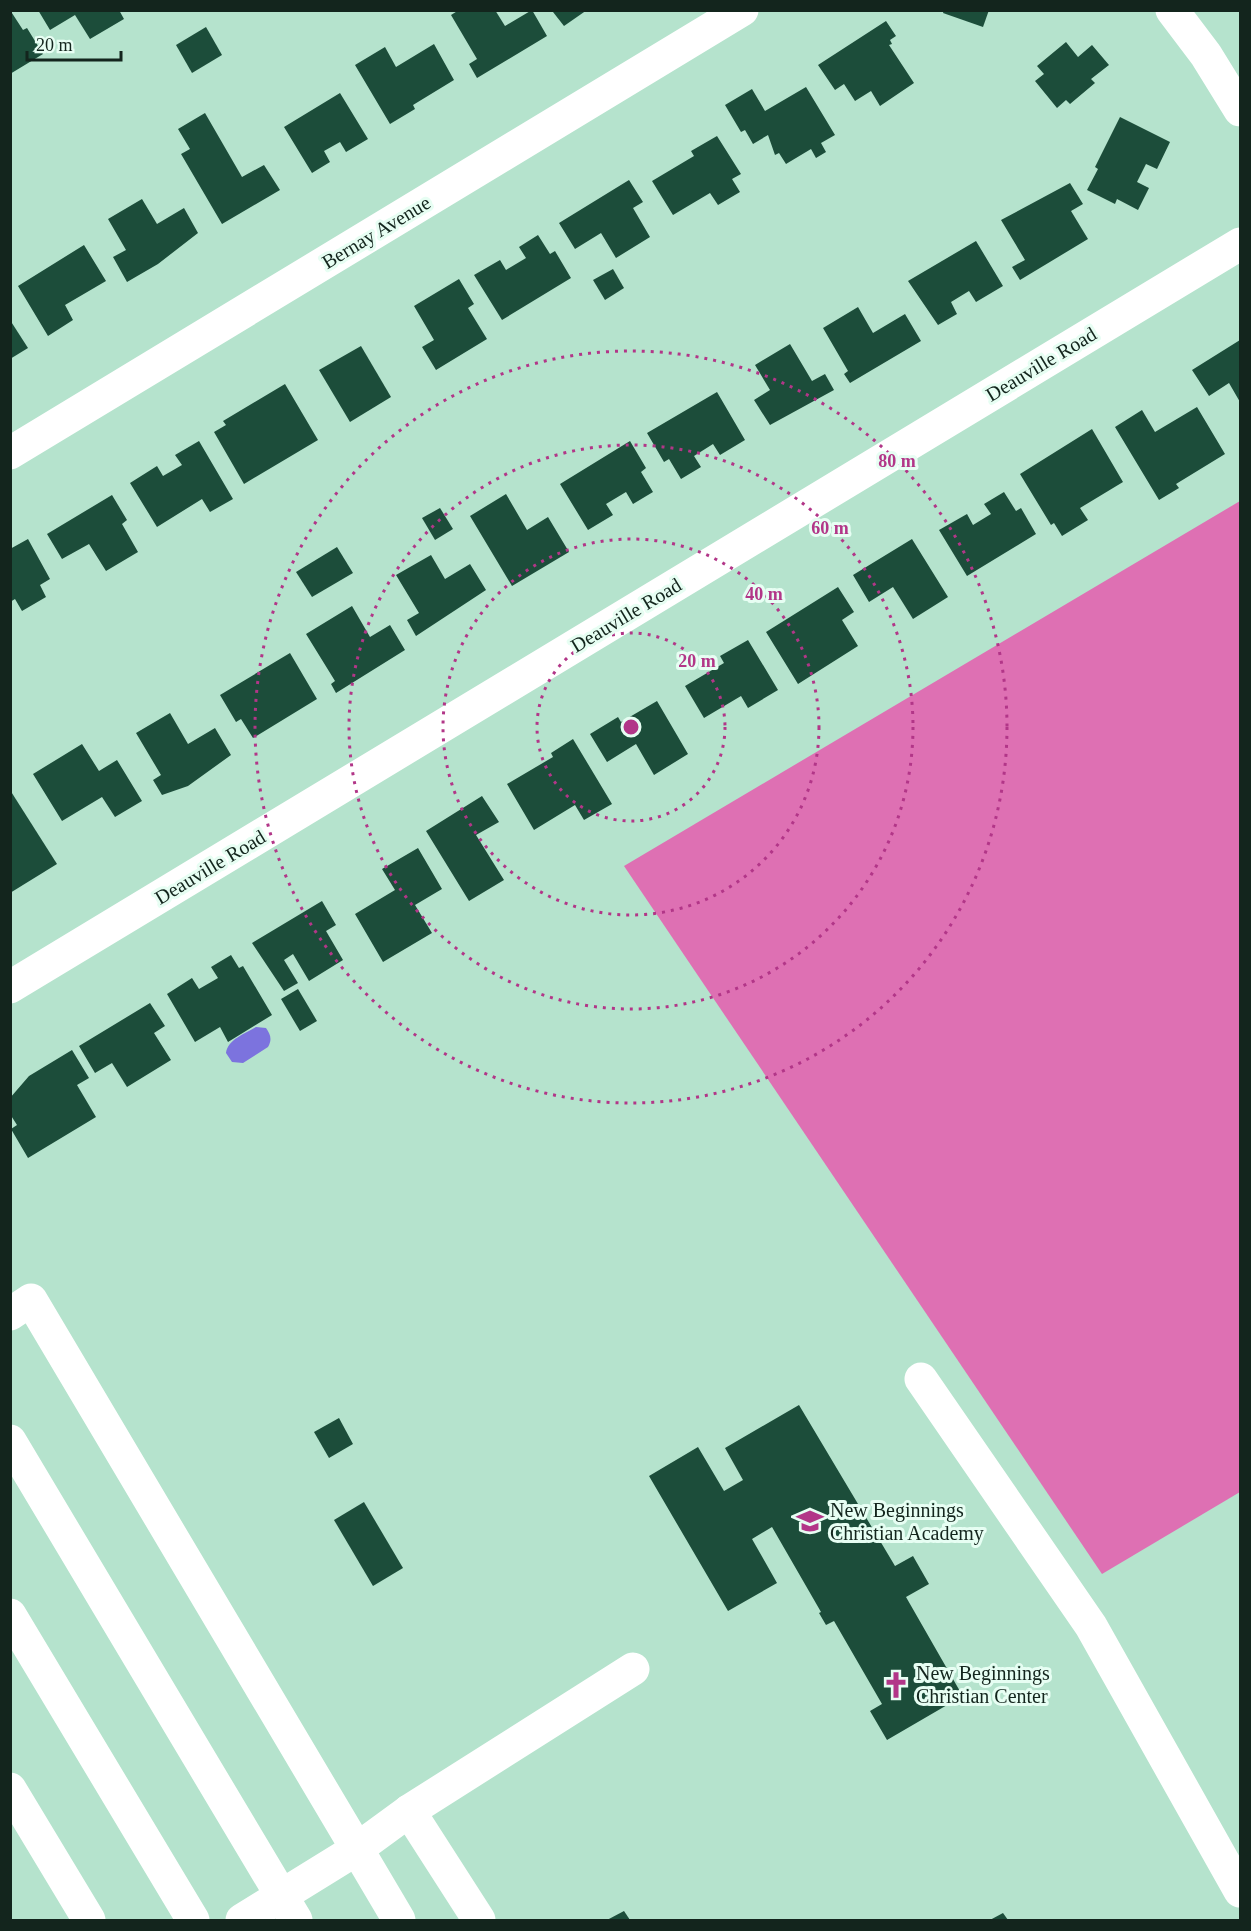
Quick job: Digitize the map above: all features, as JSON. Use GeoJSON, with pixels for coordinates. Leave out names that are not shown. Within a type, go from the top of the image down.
{"type":"FeatureCollection","features":[{"type":"Feature","properties":{"kind":"street","name":"Bernay Avenue"},"geometry":{"type":"LineString","coordinates":[[10,453],[742,10]]}},
{"type":"Feature","properties":{"kind":"street"},"geometry":{"type":"LineString","coordinates":[[1172,10],[1206,55],[1240,110]]}},
{"type":"Feature","properties":{"kind":"street","name":"Deauville Road"},"geometry":{"type":"LineString","coordinates":[[10,987],[1240,244]]}},
{"type":"Feature","properties":{"kind":"street"},"geometry":{"type":"LineString","coordinates":[[10,1314],[31,1300],[399,1920]]}},
{"type":"Feature","properties":{"kind":"street"},"geometry":{"type":"LineString","coordinates":[[921,1378],[1091,1626],[1240,1891]]}},
{"type":"Feature","properties":{"kind":"street"},"geometry":{"type":"LineString","coordinates":[[10,1441],[289,1908]]}},
{"type":"Feature","properties":{"kind":"street"},"geometry":{"type":"LineString","coordinates":[[10,1615],[193,1920]]}},
{"type":"Feature","properties":{"kind":"street"},"geometry":{"type":"LineString","coordinates":[[242,1920],[289,1908],[357,1849],[409,1810],[633,1669]]}},
{"type":"Feature","properties":{"kind":"street"},"geometry":{"type":"LineString","coordinates":[[10,1789],[89,1920]]}},
{"type":"Feature","properties":{"kind":"street"},"geometry":{"type":"LineString","coordinates":[[409,1810],[480,1920]]}},
{"type":"Feature","properties":{"kind":"shaded area"},"geometry":{"type":"Polygon","coordinates":[[[1240,501],[1240,1492],[1102,1574],[624,866],[1240,501]]]}},
{"type":"Feature","properties":{"kind":"shaded area"},"geometry":{"type":"Polygon","coordinates":[[[256,1027],[266,1028],[268,1031],[270,1040],[268,1047],[243,1063],[232,1062],[226,1053],[227,1048],[238,1037],[256,1027]]]}},
{"type":"Feature","properties":{"kind":"building"},"geometry":{"type":"Polygon","coordinates":[[[10,10],[23,30],[27,28],[43,54],[10,74],[10,10]]]}},
{"type":"Feature","properties":{"kind":"building"},"geometry":{"type":"Polygon","coordinates":[[[38,10],[119,10],[124,19],[90,39],[75,15],[50,30],[38,10]]]}},
{"type":"Feature","properties":{"kind":"building"},"geometry":{"type":"Polygon","coordinates":[[[459,10],[495,10],[505,26],[532,10],[547,36],[477,78],[469,64],[477,59],[451,15],[459,10]]]}},
{"type":"Feature","properties":{"kind":"building"},"geometry":{"type":"Polygon","coordinates":[[[556,10],[587,10],[564,26],[553,12],[556,10]]]}},
{"type":"Feature","properties":{"kind":"building"},"geometry":{"type":"Polygon","coordinates":[[[944,10],[989,10],[983,27],[943,13],[944,10]]]}},
{"type":"Feature","properties":{"kind":"building"},"geometry":{"type":"Polygon","coordinates":[[[886,21],[896,36],[890,40],[892,44],[889,45],[914,83],[880,106],[871,91],[855,101],[844,84],[835,90],[818,65],[886,21]]]}},
{"type":"Feature","properties":{"kind":"building"},"geometry":{"type":"Polygon","coordinates":[[[206,27],[222,55],[192,73],[176,45],[206,27]]]}},
{"type":"Feature","properties":{"kind":"building"},"geometry":{"type":"Polygon","coordinates":[[[1066,42],[1078,57],[1092,45],[1109,65],[1091,79],[1095,83],[1070,104],[1066,100],[1057,108],[1035,81],[1044,74],[1037,66],[1066,42]]]}},
{"type":"Feature","properties":{"kind":"building"},"geometry":{"type":"Polygon","coordinates":[[[434,44],[454,80],[413,105],[415,109],[390,124],[355,65],[385,47],[396,67],[434,44]]]}},
{"type":"Feature","properties":{"kind":"building"},"geometry":{"type":"Polygon","coordinates":[[[806,87],[835,135],[821,143],[826,152],[816,158],[811,149],[786,164],[779,153],[775,155],[768,135],[753,144],[745,130],[741,132],[725,105],[752,89],[765,111],[806,87]]]}},
{"type":"Feature","properties":{"kind":"building"},"geometry":{"type":"Polygon","coordinates":[[[340,93],[368,139],[346,152],[340,142],[324,151],[330,162],[312,173],[284,127],[340,93]]]}},
{"type":"Feature","properties":{"kind":"building"},"geometry":{"type":"Polygon","coordinates":[[[205,113],[242,177],[264,165],[280,190],[222,224],[181,154],[190,149],[178,129],[205,113]]]}},
{"type":"Feature","properties":{"kind":"building"},"geometry":{"type":"Polygon","coordinates":[[[1120,117],[1170,142],[1157,169],[1146,164],[1137,182],[1149,188],[1138,210],[1117,199],[1115,204],[1087,190],[1098,169],[1095,167],[1120,117]]]}},
{"type":"Feature","properties":{"kind":"building"},"geometry":{"type":"Polygon","coordinates":[[[717,136],[741,174],[732,179],[740,192],[718,205],[710,193],[673,215],[652,181],[694,156],[691,151],[717,136]]]}},
{"type":"Feature","properties":{"kind":"building"},"geometry":{"type":"Polygon","coordinates":[[[629,180],[643,202],[633,208],[650,237],[616,258],[601,233],[575,249],[559,223],[629,180]]]}},
{"type":"Feature","properties":{"kind":"building"},"geometry":{"type":"Polygon","coordinates":[[[1070,183],[1083,204],[1071,211],[1088,239],[1020,280],[1012,267],[1025,260],[1001,220],[1070,183]]]}},
{"type":"Feature","properties":{"kind":"building"},"geometry":{"type":"Polygon","coordinates":[[[142,199],[157,224],[184,208],[198,233],[158,264],[127,282],[113,257],[126,250],[108,219],[142,199]]]}},
{"type":"Feature","properties":{"kind":"building"},"geometry":{"type":"Polygon","coordinates":[[[538,235],[550,254],[555,251],[571,278],[502,320],[474,275],[500,260],[506,270],[526,258],[519,247],[538,235]]]}},
{"type":"Feature","properties":{"kind":"building"},"geometry":{"type":"Polygon","coordinates":[[[976,241],[1003,286],[976,302],[969,291],[951,302],[957,314],[938,325],[908,281],[976,241]]]}},
{"type":"Feature","properties":{"kind":"building"},"geometry":{"type":"Polygon","coordinates":[[[84,245],[106,281],[65,305],[73,320],[48,336],[18,286],[84,245]]]}},
{"type":"Feature","properties":{"kind":"building"},"geometry":{"type":"Polygon","coordinates":[[[613,269],[624,288],[605,300],[593,280],[613,269]]]}},
{"type":"Feature","properties":{"kind":"building"},"geometry":{"type":"Polygon","coordinates":[[[459,279],[474,304],[468,308],[487,339],[436,370],[422,347],[434,340],[414,306],[459,279]]]}},
{"type":"Feature","properties":{"kind":"building"},"geometry":{"type":"Polygon","coordinates":[[[858,307],[873,333],[905,314],[921,341],[850,383],[844,374],[848,371],[823,328],[858,307]]]}},
{"type":"Feature","properties":{"kind":"building"},"geometry":{"type":"Polygon","coordinates":[[[10,320],[28,348],[10,359],[10,320]]]}},
{"type":"Feature","properties":{"kind":"building"},"geometry":{"type":"Polygon","coordinates":[[[1240,340],[1240,402],[1229,383],[1209,396],[1192,370],[1240,340]]]}},
{"type":"Feature","properties":{"kind":"building"},"geometry":{"type":"Polygon","coordinates":[[[790,344],[812,381],[825,374],[834,390],[770,425],[754,400],[770,390],[755,365],[790,344]]]}},
{"type":"Feature","properties":{"kind":"building"},"geometry":{"type":"Polygon","coordinates":[[[361,346],[391,397],[350,422],[319,370],[361,346]]]}},
{"type":"Feature","properties":{"kind":"building"},"geometry":{"type":"Polygon","coordinates":[[[285,384],[318,440],[244,484],[214,432],[226,425],[223,421],[285,384]]]}},
{"type":"Feature","properties":{"kind":"building"},"geometry":{"type":"Polygon","coordinates":[[[717,392],[745,440],[720,455],[713,444],[694,456],[701,467],[681,479],[669,459],[664,462],[647,433],[717,392]]]}},
{"type":"Feature","properties":{"kind":"building"},"geometry":{"type":"Polygon","coordinates":[[[1197,407],[1225,454],[1176,484],[1179,488],[1159,500],[1115,427],[1142,410],[1155,432],[1197,407]]]}},
{"type":"Feature","properties":{"kind":"building"},"geometry":{"type":"Polygon","coordinates":[[[1092,429],[1123,482],[1080,508],[1088,520],[1062,536],[1054,523],[1051,525],[1020,474],[1092,429]]]}},
{"type":"Feature","properties":{"kind":"building"},"geometry":{"type":"Polygon","coordinates":[[[199,441],[233,499],[210,512],[202,499],[157,527],[130,483],[157,466],[163,476],[182,465],[175,455],[199,441]]]}},
{"type":"Feature","properties":{"kind":"building"},"geometry":{"type":"Polygon","coordinates":[[[630,441],[646,468],[641,472],[653,492],[633,504],[626,492],[606,504],[613,515],[588,530],[560,484],[630,441]]]}},
{"type":"Feature","properties":{"kind":"building"},"geometry":{"type":"Polygon","coordinates":[[[1004,492],[1016,511],[1021,508],[1036,534],[967,576],[939,530],[967,514],[973,525],[991,514],[984,504],[1004,492]]]}},
{"type":"Feature","properties":{"kind":"building"},"geometry":{"type":"Polygon","coordinates":[[[506,494],[527,530],[548,517],[569,552],[512,586],[470,516],[506,494]]]}},
{"type":"Feature","properties":{"kind":"building"},"geometry":{"type":"Polygon","coordinates":[[[112,495],[127,520],[122,524],[138,552],[106,571],[89,544],[62,559],[47,534],[112,495]]]}},
{"type":"Feature","properties":{"kind":"building"},"geometry":{"type":"Polygon","coordinates":[[[440,508],[453,529],[435,540],[422,518],[440,508]]]}},
{"type":"Feature","properties":{"kind":"building"},"geometry":{"type":"Polygon","coordinates":[[[28,539],[50,579],[40,585],[46,597],[22,611],[15,599],[10,602],[10,549],[28,539]]]}},
{"type":"Feature","properties":{"kind":"building"},"geometry":{"type":"Polygon","coordinates":[[[912,539],[948,597],[913,619],[893,587],[869,602],[853,575],[912,539]]]}},
{"type":"Feature","properties":{"kind":"building"},"geometry":{"type":"Polygon","coordinates":[[[337,547],[353,573],[312,597],[296,572],[337,547]]]}},
{"type":"Feature","properties":{"kind":"building"},"geometry":{"type":"Polygon","coordinates":[[[431,555],[445,579],[470,564],[486,590],[416,636],[407,620],[419,613],[396,575],[431,555]]]}},
{"type":"Feature","properties":{"kind":"building"},"geometry":{"type":"Polygon","coordinates":[[[838,587],[854,612],[842,620],[858,646],[798,684],[766,632],[838,587]]]}},
{"type":"Feature","properties":{"kind":"building"},"geometry":{"type":"Polygon","coordinates":[[[352,606],[370,637],[390,625],[405,650],[336,693],[331,684],[335,681],[306,634],[352,606]]]}},
{"type":"Feature","properties":{"kind":"building"},"geometry":{"type":"Polygon","coordinates":[[[748,640],[778,690],[748,708],[741,696],[704,718],[685,686],[724,663],[720,656],[748,640]]]}},
{"type":"Feature","properties":{"kind":"building"},"geometry":{"type":"Polygon","coordinates":[[[290,653],[317,699],[253,738],[241,719],[236,722],[220,695],[290,653]]]}},
{"type":"Feature","properties":{"kind":"building"},"geometry":{"type":"Polygon","coordinates":[[[657,701],[688,754],[654,775],[636,744],[607,762],[590,734],[618,717],[621,722],[657,701]]]}},
{"type":"Feature","properties":{"kind":"building"},"geometry":{"type":"Polygon","coordinates":[[[170,713],[188,744],[215,728],[231,755],[188,786],[162,795],[153,780],[161,775],[136,733],[170,713]]]}},
{"type":"Feature","properties":{"kind":"building"},"geometry":{"type":"Polygon","coordinates":[[[573,739],[612,804],[584,820],[575,805],[534,830],[507,784],[553,757],[551,753],[573,739]]]}},
{"type":"Feature","properties":{"kind":"building"},"geometry":{"type":"Polygon","coordinates":[[[82,744],[99,771],[117,760],[142,801],[115,817],[102,797],[62,821],[33,774],[82,744]]]}},
{"type":"Feature","properties":{"kind":"building"},"geometry":{"type":"Polygon","coordinates":[[[10,790],[57,864],[10,893],[10,790]]]}},
{"type":"Feature","properties":{"kind":"building"},"geometry":{"type":"Polygon","coordinates":[[[482,796],[499,822],[476,835],[504,880],[469,901],[426,831],[482,796]]]}},
{"type":"Feature","properties":{"kind":"building"},"geometry":{"type":"Polygon","coordinates":[[[418,848],[442,889],[415,905],[432,933],[383,962],[355,914],[395,890],[382,869],[418,848]]]}},
{"type":"Feature","properties":{"kind":"building"},"geometry":{"type":"Polygon","coordinates":[[[322,901],[336,925],[326,931],[343,960],[309,981],[293,954],[284,960],[298,983],[284,991],[252,943],[322,901]]]}},
{"type":"Feature","properties":{"kind":"building"},"geometry":{"type":"Polygon","coordinates":[[[231,955],[239,968],[243,966],[272,1015],[228,1042],[220,1027],[195,1042],[167,994],[192,978],[199,989],[218,978],[211,967],[231,955]]]}},
{"type":"Feature","properties":{"kind":"building"},"geometry":{"type":"Polygon","coordinates":[[[298,989],[317,1021],[300,1031],[281,999],[298,989]]]}},
{"type":"Feature","properties":{"kind":"building"},"geometry":{"type":"Polygon","coordinates":[[[150,1003],[165,1026],[154,1033],[171,1060],[127,1087],[112,1063],[95,1073],[79,1046],[150,1003]]]}},
{"type":"Feature","properties":{"kind":"building"},"geometry":{"type":"Polygon","coordinates":[[[72,1050],[89,1078],[77,1085],[96,1117],[28,1158],[11,1129],[17,1125],[10,1114],[10,1098],[29,1076],[72,1050]]]}},
{"type":"Feature","properties":{"kind":"building"},"geometry":{"type":"Polygon","coordinates":[[[799,1405],[895,1566],[913,1556],[929,1584],[906,1597],[961,1693],[952,1698],[954,1701],[887,1740],[870,1711],[882,1704],[834,1621],[826,1625],[819,1613],[821,1612],[772,1527],[752,1539],[777,1583],[728,1611],[649,1476],[698,1447],[724,1491],[743,1480],[725,1448],[799,1405]]]}},
{"type":"Feature","properties":{"kind":"building"},"geometry":{"type":"Polygon","coordinates":[[[339,1418],[353,1444],[329,1458],[314,1432],[339,1418]]]}},
{"type":"Feature","properties":{"kind":"building"},"geometry":{"type":"Polygon","coordinates":[[[364,1502],[403,1568],[373,1586],[334,1520],[364,1502]]]}},
{"type":"Feature","properties":{"kind":"building"},"geometry":{"type":"Polygon","coordinates":[[[624,1911],[630,1920],[607,1920],[624,1911]]]}},
{"type":"Feature","properties":{"kind":"building"},"geometry":{"type":"Polygon","coordinates":[[[1003,1913],[1008,1920],[990,1920],[1003,1913]]]}},
{"type":"Feature","properties":{"kind":"place","name":"New Beginnings Christian Academy"},"geometry":{"type":"Point","coordinates":[810,1521]}},
{"type":"Feature","properties":{"kind":"place","name":"New Beginnings Christian Center"},"geometry":{"type":"Point","coordinates":[896,1685]}}]}
